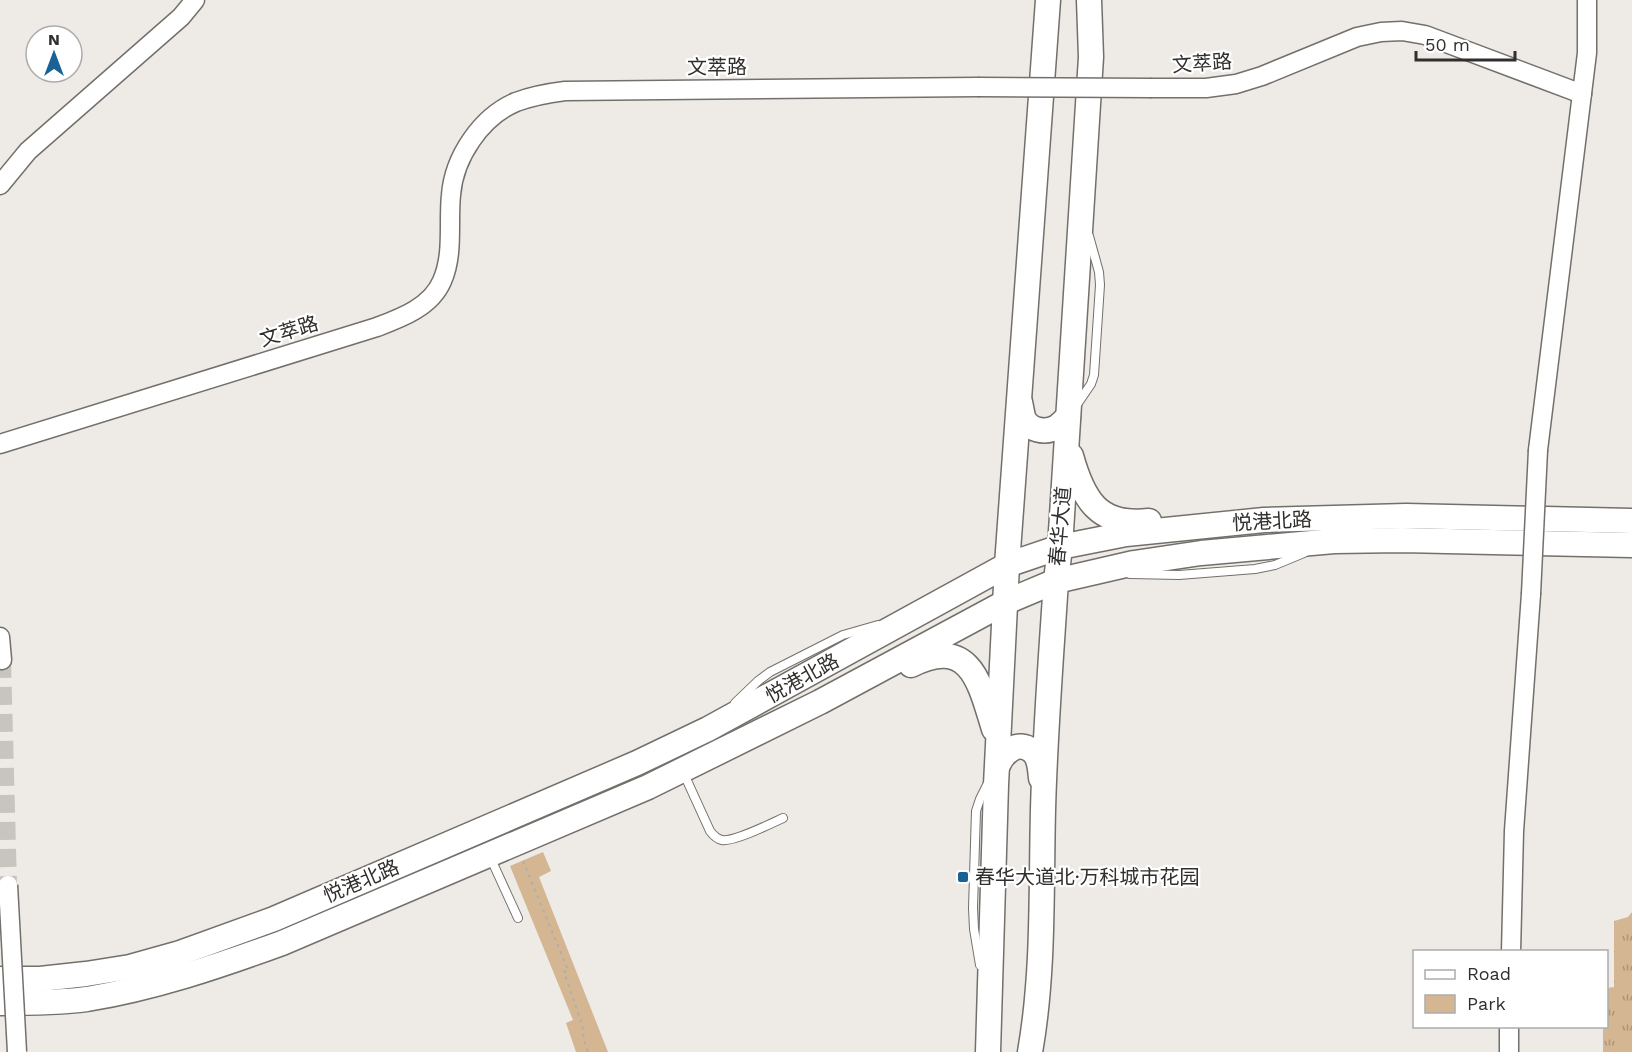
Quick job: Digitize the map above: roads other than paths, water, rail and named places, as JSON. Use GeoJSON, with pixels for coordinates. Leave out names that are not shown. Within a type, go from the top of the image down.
{"type":"FeatureCollection","features":[{"type":"Feature","properties":{"kind":"main road"},"geometry":{"type":"LineString","coordinates":[[988,1052],[1007,565],[1048,0]]}},
{"type":"Feature","properties":{"kind":"main road","name":"春华大道"},"geometry":{"type":"LineString","coordinates":[[1030,1052],[1039,985],[1043,792],[1090,57],[1089,0]]}},
{"type":"Feature","properties":{"kind":"main road"},"geometry":{"type":"LineString","coordinates":[[1019,397],[1024,419],[1036,430],[1054,429],[1068,417]]}},
{"type":"Feature","properties":{"kind":"main road"},"geometry":{"type":"LineString","coordinates":[[1067,442],[1075,473],[1083,489],[1093,506],[1105,516],[1138,522],[1213,514],[1264,520]]}},
{"type":"Feature","properties":{"kind":"main road","name":"悦港北路"},"geometry":{"type":"LineString","coordinates":[[0,979],[40,979],[130,967],[180,953],[274,919],[637,763],[708,729],[1007,565],[1060,548],[1126,534],[1264,520],[1406,516],[1632,521]]}},
{"type":"Feature","properties":{"kind":"main road","name":"悦港北路"},"geometry":{"type":"LineString","coordinates":[[0,1003],[43,1003],[87,999],[137,989],[206,970],[282,943],[648,787],[820,702],[1006,602],[1056,582],[1134,564],[1201,553],[1334,541],[1402,540],[1632,545]]}},
{"type":"Feature","properties":{"kind":"main road"},"geometry":{"type":"LineString","coordinates":[[820,702],[867,688],[925,658],[951,657],[963,662],[979,682],[998,755]]}},
{"type":"Feature","properties":{"kind":"main road"},"geometry":{"type":"LineString","coordinates":[[998,755],[1002,756],[1015,747],[1024,747],[1033,751],[1039,762],[1043,792]]}},
{"type":"Feature","properties":{"kind":"street"},"geometry":{"type":"LineString","coordinates":[[0,185],[28,151],[181,17],[195,0]]}},
{"type":"Feature","properties":{"kind":"street"},"geometry":{"type":"LineString","coordinates":[[1511,950],[1514,831],[1531,594],[1538,450],[1587,53],[1587,0]]}},
{"type":"Feature","properties":{"kind":"street","name":"文萃路"},"geometry":{"type":"LineString","coordinates":[[0,444],[377,327],[405,316],[427,301],[441,282],[448,261],[451,192],[456,171],[465,150],[480,128],[496,113],[516,102],[540,95],[565,91],[978,87],[1206,88],[1236,84],[1262,76],[1357,37],[1402,31],[1425,35],[1582,94]]}},
{"type":"Feature","properties":{"kind":"street"},"geometry":{"type":"LineString","coordinates":[[0,637],[2,660]]}},
{"type":"Feature","properties":{"kind":"street"},"geometry":{"type":"LineString","coordinates":[[8,885],[17,1052]]}},
{"type":"Feature","properties":{"kind":"street"},"geometry":{"type":"LineString","coordinates":[[1509,1028],[1509,1052]]}},
{"type":"Feature","properties":{"kind":"lane"},"geometry":{"type":"LineString","coordinates":[[682,770],[710,831],[721,840],[736,838],[783,818]]}},
{"type":"Feature","properties":{"kind":"lane"},"geometry":{"type":"LineString","coordinates":[[489,855],[518,918]]}},
{"type":"Feature","properties":{"kind":"tunnel"},"geometry":{"type":"LineString","coordinates":[[2,660],[8,885]]}},
{"type":"Feature","properties":{"kind":"place","name":"春华大道北·万科城市花园"},"geometry":{"type":"Point","coordinates":[963,877]}}]}
